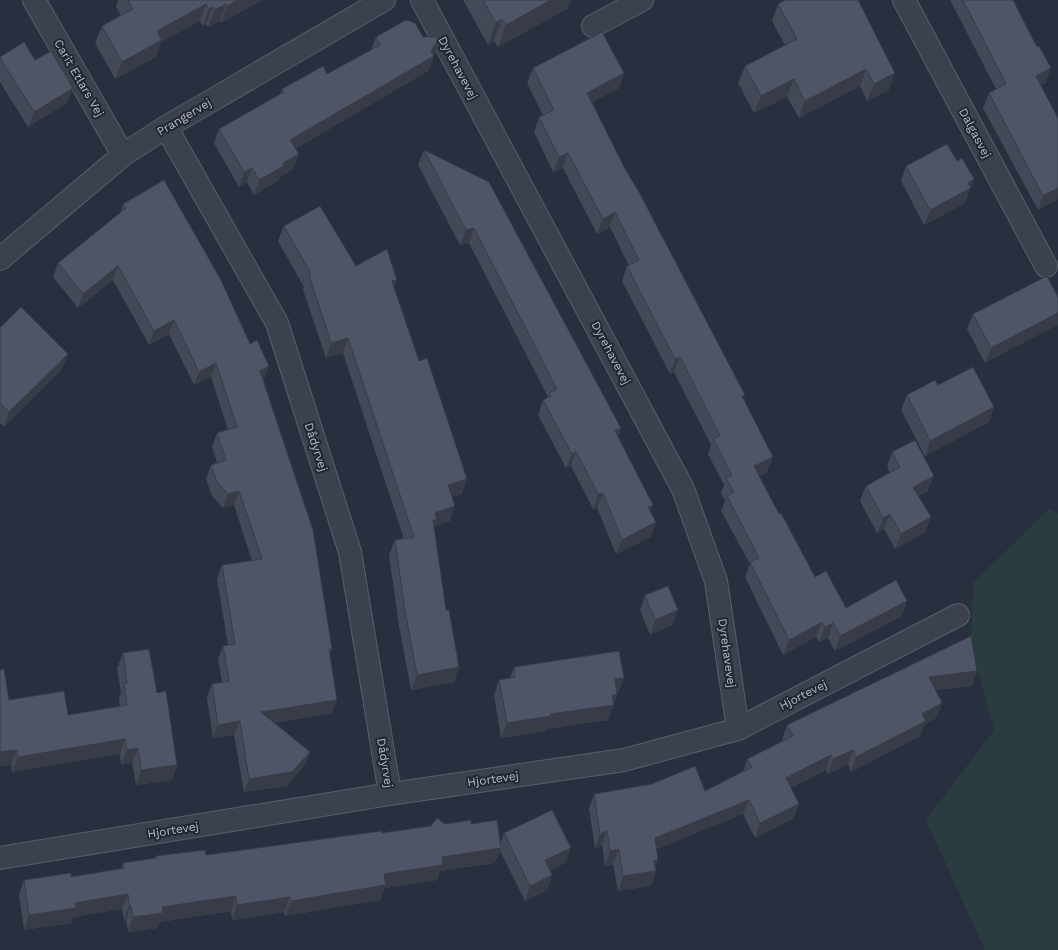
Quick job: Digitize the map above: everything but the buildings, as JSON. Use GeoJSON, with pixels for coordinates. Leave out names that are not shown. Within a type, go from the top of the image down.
{"type":"FeatureCollection","features":[{"type":"Feature","properties":{"kind":"street","name":"Carit Etlars Vej"},"geometry":{"type":"LineString","coordinates":[[34,0],[123,155]]}},
{"type":"Feature","properties":{"kind":"street","name":"Prangervej"},"geometry":{"type":"LineString","coordinates":[[0,259],[123,155],[166,127],[384,0]]}},
{"type":"Feature","properties":{"kind":"street","name":"Dyrehavevej"},"geometry":{"type":"LineString","coordinates":[[422,0],[683,489],[716,581],[738,729]]}},
{"type":"Feature","properties":{"kind":"street"},"geometry":{"type":"LineString","coordinates":[[593,26],[642,0]]}},
{"type":"Feature","properties":{"kind":"street","name":"Dalgasvej"},"geometry":{"type":"LineString","coordinates":[[904,0],[1046,266]]}},
{"type":"Feature","properties":{"kind":"street","name":"Dådyrvej"},"geometry":{"type":"LineString","coordinates":[[166,127],[277,323],[350,552],[390,794]]}},
{"type":"Feature","properties":{"kind":"street","name":"Hjortevej"},"geometry":{"type":"LineString","coordinates":[[0,858],[390,794],[624,760],[738,729],[958,615]]}},
{"type":"Feature","properties":{"kind":"shaded area"},"geometry":{"type":"Polygon","coordinates":[[[1049,509],[1058,513],[1058,950],[985,950],[926,820],[994,730],[971,645],[973,583],[1049,509]]]}}]}
